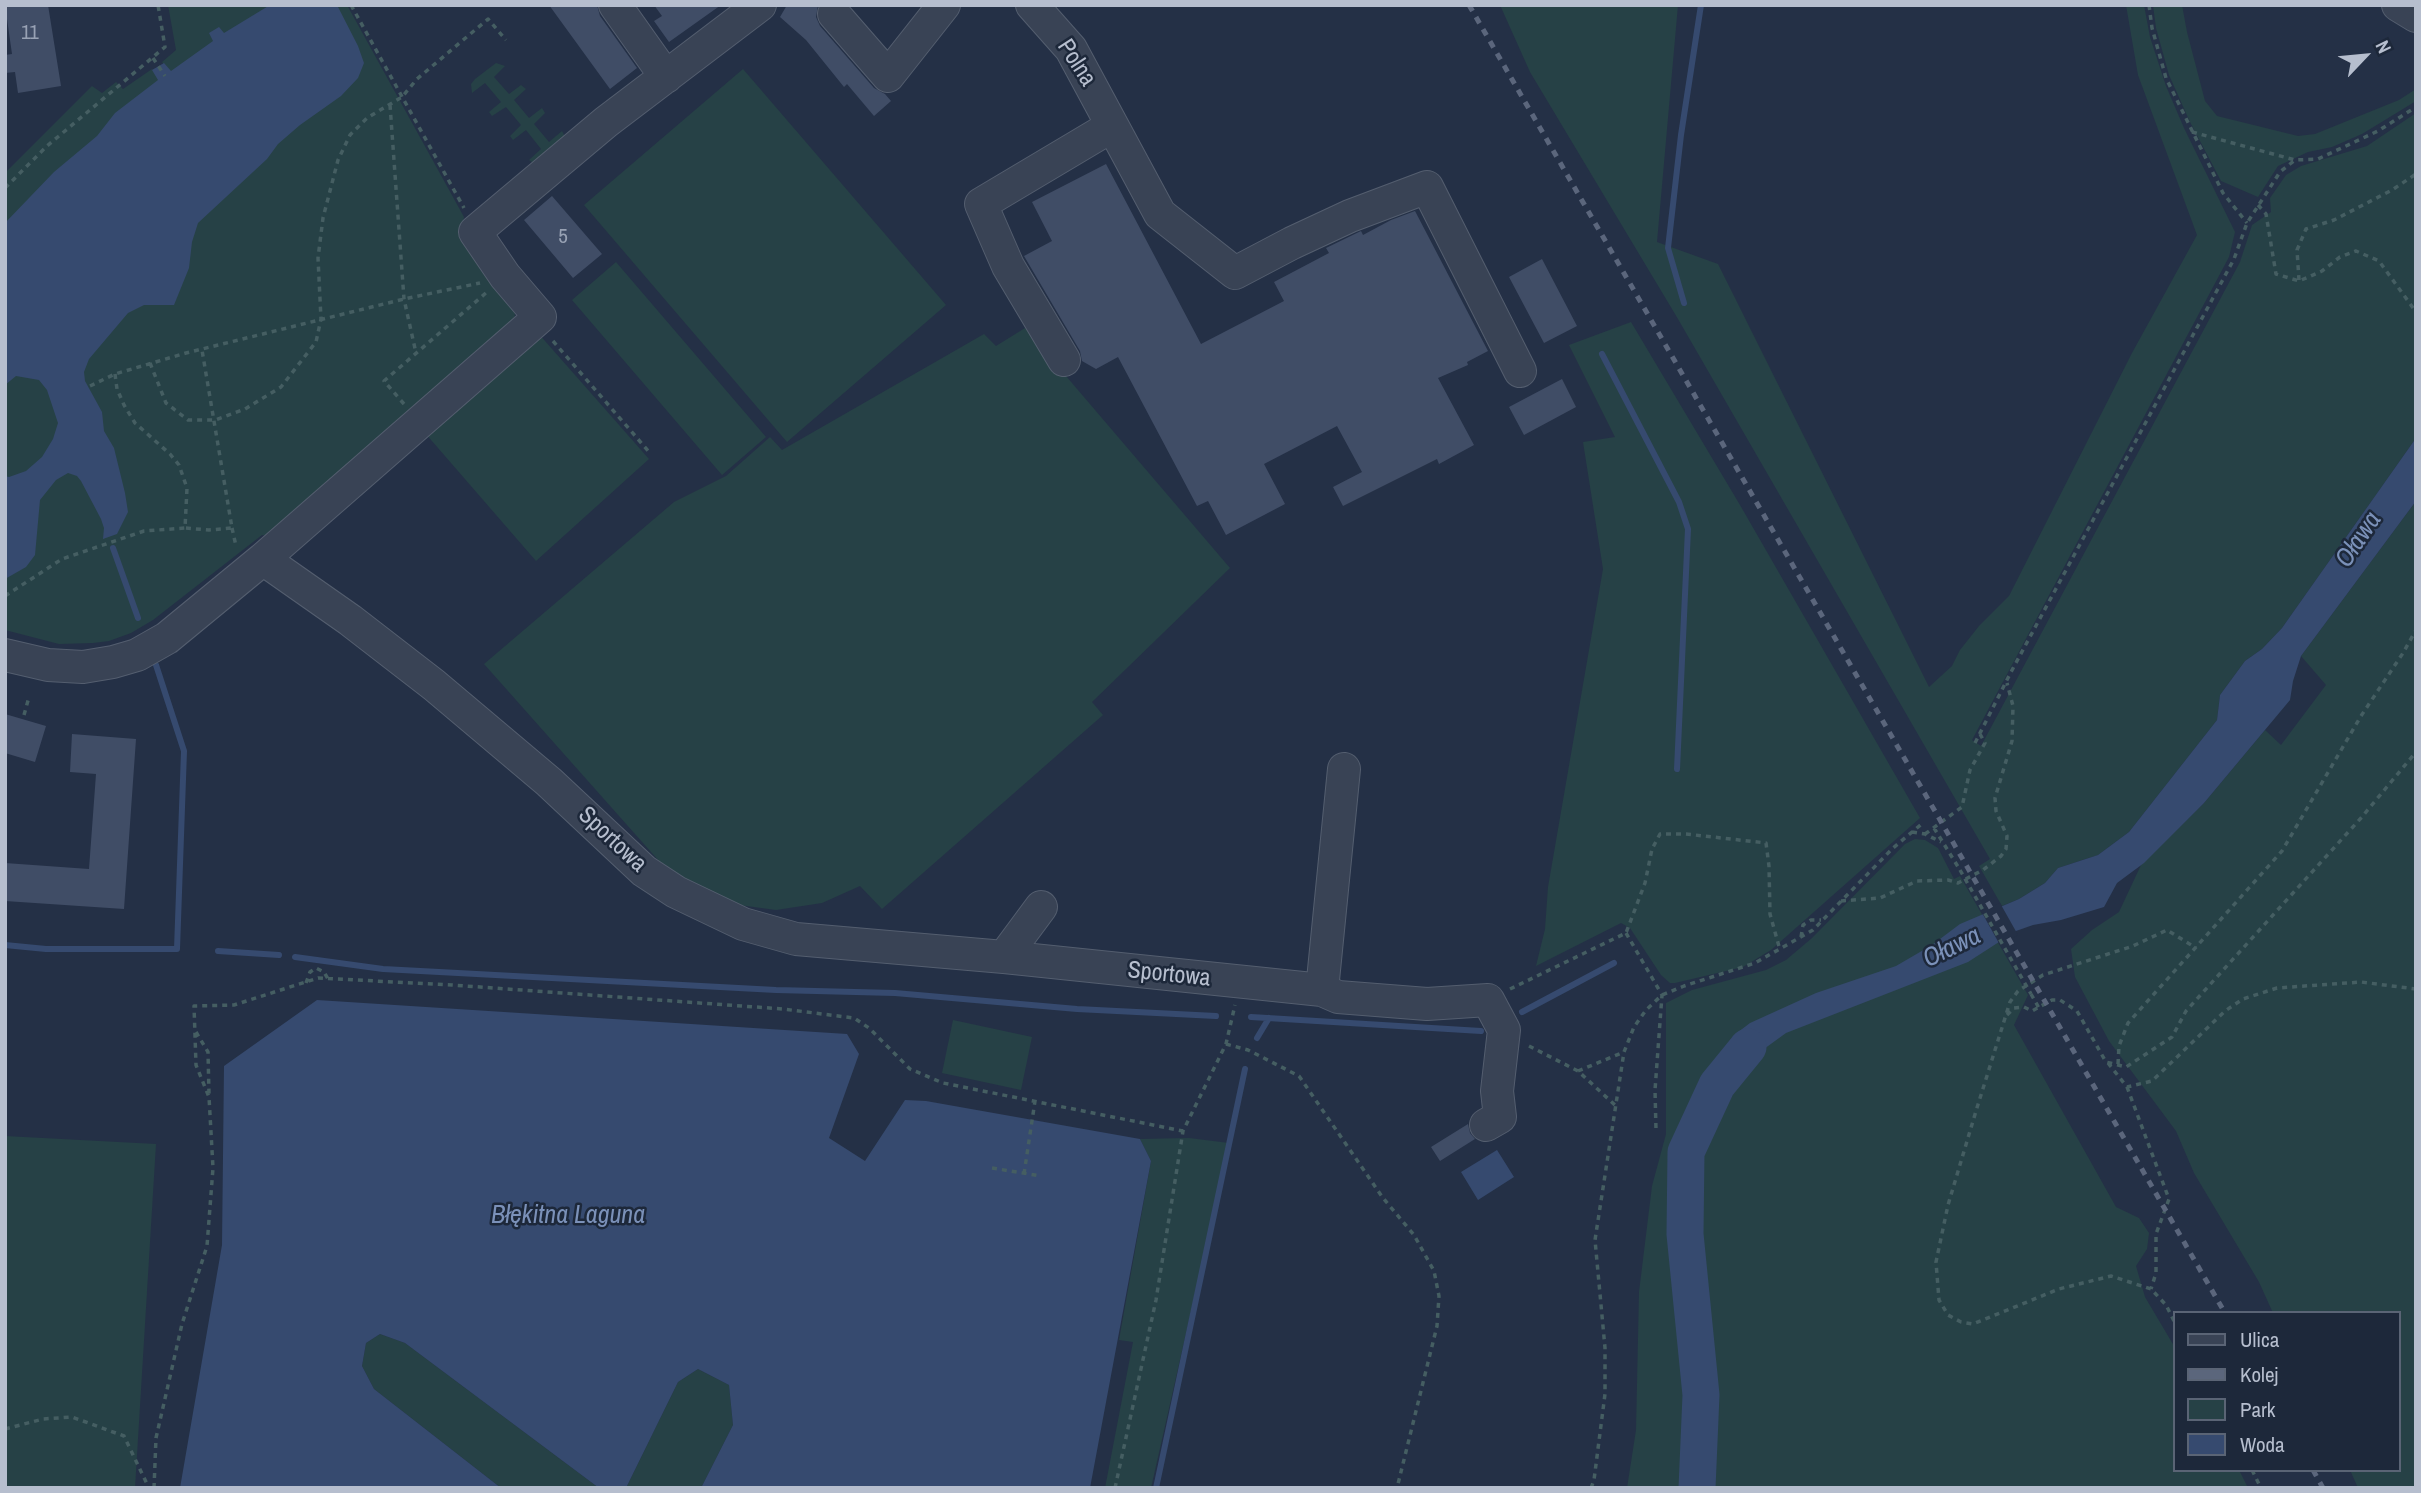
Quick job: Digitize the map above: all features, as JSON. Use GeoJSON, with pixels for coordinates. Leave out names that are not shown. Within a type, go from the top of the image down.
{"type":"FeatureCollection","features":[{"type":"Feature","properties":{"kind":"street"},"geometry":{"type":"LineString","coordinates":[[615,5],[666,77]]}},
{"type":"Feature","properties":{"kind":"street"},"geometry":{"type":"LineString","coordinates":[[5,655],[48,665],[83,667],[113,662],[137,654],[167,638],[263,559],[540,317],[506,276],[475,232],[606,122],[760,5]]}},
{"type":"Feature","properties":{"kind":"street"},"geometry":{"type":"LineString","coordinates":[[834,14],[888,76],[944,5]]}},
{"type":"Feature","properties":{"kind":"street","name":"Polna"},"geometry":{"type":"LineString","coordinates":[[1032,5],[1071,49],[1160,214],[1235,273],[1350,216],[1427,187],[1520,371]]}},
{"type":"Feature","properties":{"kind":"street"},"geometry":{"type":"LineString","coordinates":[[2398,5],[2416,16]]}},
{"type":"Feature","properties":{"kind":"street"},"geometry":{"type":"LineString","coordinates":[[1064,360],[1008,266],[981,204],[1112,126]]}},
{"type":"Feature","properties":{"kind":"street","name":"Sportowa"},"geometry":{"type":"LineString","coordinates":[[263,559],[350,620],[434,685],[549,782],[644,871],[676,892],[743,924],[796,939],[1004,957],[1322,990],[1338,997],[1427,1004],[1488,1000]]}},
{"type":"Feature","properties":{"kind":"street"},"geometry":{"type":"LineString","coordinates":[[1322,990],[1344,769]]}},
{"type":"Feature","properties":{"kind":"street"},"geometry":{"type":"LineString","coordinates":[[1004,957],[1041,907]]}},
{"type":"Feature","properties":{"kind":"street"},"geometry":{"type":"LineString","coordinates":[[1486,1125],[1500,1117],[1497,1091],[1504,1030],[1488,1000]]}},
{"type":"Feature","properties":{"kind":"path"},"geometry":{"type":"LineString","coordinates":[[5,188],[47,146],[165,47],[158,5]]}},
{"type":"Feature","properties":{"kind":"path"},"geometry":{"type":"LineString","coordinates":[[351,5],[462,203],[475,232]]}},
{"type":"Feature","properties":{"kind":"path"},"geometry":{"type":"LineString","coordinates":[[2149,5],[2152,28],[2166,78],[2223,193],[2247,223]]}},
{"type":"Feature","properties":{"kind":"path"},"geometry":{"type":"LineString","coordinates":[[150,363],[161,394],[171,409],[188,420],[215,420],[245,409],[281,387],[301,365],[316,342],[321,319],[318,258],[323,218],[338,160],[357,126],[402,97],[417,79],[488,19],[506,40]]}},
{"type":"Feature","properties":{"kind":"path"},"geometry":{"type":"LineString","coordinates":[[152,58],[166,76]]}},
{"type":"Feature","properties":{"kind":"path"},"geometry":{"type":"LineString","coordinates":[[390,105],[404,299],[416,353]]}},
{"type":"Feature","properties":{"kind":"path"},"geometry":{"type":"LineString","coordinates":[[2192,132],[2295,160],[2318,159],[2355,143],[2416,107]]}},
{"type":"Feature","properties":{"kind":"path"},"geometry":{"type":"LineString","coordinates":[[1975,743],[2234,259],[2247,223],[2280,173],[2295,160]]}},
{"type":"Feature","properties":{"kind":"path"},"geometry":{"type":"LineString","coordinates":[[2299,281],[2297,250],[2306,229],[2334,220],[2392,190],[2416,174]]}},
{"type":"Feature","properties":{"kind":"path"},"geometry":{"type":"LineString","coordinates":[[2258,205],[2266,214],[2277,275],[2299,281],[2322,271],[2340,257],[2356,251],[2379,261],[2416,312]]}},
{"type":"Feature","properties":{"kind":"path"},"geometry":{"type":"LineString","coordinates":[[90,386],[115,374],[150,363],[321,319],[506,276]]}},
{"type":"Feature","properties":{"kind":"path"},"geometry":{"type":"LineString","coordinates":[[420,421],[384,381],[506,276]]}},
{"type":"Feature","properties":{"kind":"path"},"geometry":{"type":"LineString","coordinates":[[536,320],[650,453]]}},
{"type":"Feature","properties":{"kind":"path"},"geometry":{"type":"LineString","coordinates":[[5,596],[62,559],[144,530],[232,528],[202,350]]}},
{"type":"Feature","properties":{"kind":"path"},"geometry":{"type":"LineString","coordinates":[[115,374],[124,405],[135,423],[179,465],[187,488],[185,528]]}},
{"type":"Feature","properties":{"kind":"path"},"geometry":{"type":"LineString","coordinates":[[2118,1064],[2119,1046],[2129,1023],[2282,851],[2361,716],[2416,630]]}},
{"type":"Feature","properties":{"kind":"path"},"geometry":{"type":"LineString","coordinates":[[1841,901],[1880,898],[1917,881],[1948,880],[1958,883],[1983,870],[2001,856],[2006,849],[2007,836],[1996,811],[1995,798],[2012,741],[2013,706],[2007,682]]}},
{"type":"Feature","properties":{"kind":"path"},"geometry":{"type":"LineString","coordinates":[[24,715],[29,697]]}},
{"type":"Feature","properties":{"kind":"path"},"geometry":{"type":"LineString","coordinates":[[1925,834],[1962,807],[1970,770],[1985,743],[1980,734]]}},
{"type":"Feature","properties":{"kind":"path"},"geometry":{"type":"LineString","coordinates":[[2106,1062],[2126,1067],[2172,1037],[2186,1011],[2361,818],[2416,752]]}},
{"type":"Feature","properties":{"kind":"path"},"geometry":{"type":"LineString","coordinates":[[1591,1488],[1605,1394],[1605,1348],[1595,1240],[1624,1052],[1634,1027],[1646,1010],[1662,995],[1736,971],[1800,938],[1924,822]]}},
{"type":"Feature","properties":{"kind":"path"},"geometry":{"type":"LineString","coordinates":[[1934,828],[2039,1008]]}},
{"type":"Feature","properties":{"kind":"path"},"geometry":{"type":"LineString","coordinates":[[1911,832],[1925,834],[1942,842]]}},
{"type":"Feature","properties":{"kind":"path"},"geometry":{"type":"LineString","coordinates":[[1488,1000],[1626,933],[1645,883],[1652,849],[1660,834],[1686,834],[1766,843],[1770,914],[1780,950]]}},
{"type":"Feature","properties":{"kind":"path"},"geometry":{"type":"LineString","coordinates":[[1800,938],[1803,925],[1811,920],[1823,919]]}},
{"type":"Feature","properties":{"kind":"path"},"geometry":{"type":"LineString","coordinates":[[2172,1317],[2166,1305],[2151,1289],[2112,1276],[2059,1289],[1973,1324],[1961,1322],[1948,1315],[1939,1300],[1936,1262],[1948,1205],[2010,1002],[2018,991],[2043,975],[2133,946],[2167,930],[2196,948]]}},
{"type":"Feature","properties":{"kind":"path"},"geometry":{"type":"LineString","coordinates":[[1626,933],[1662,995],[1656,1130]]}},
{"type":"Feature","properties":{"kind":"path"},"geometry":{"type":"LineString","coordinates":[[306,983],[310,972],[316,968],[324,972],[328,979]]}},
{"type":"Feature","properties":{"kind":"path"},"geometry":{"type":"LineString","coordinates":[[209,1097],[196,1065],[194,1006],[234,1005],[318,978],[783,1009],[854,1018],[869,1028],[909,1069],[943,1083],[1184,1131]]}},
{"type":"Feature","properties":{"kind":"path"},"geometry":{"type":"LineString","coordinates":[[2127,1087],[2152,1081],[2225,1011],[2243,999],[2277,988],[2361,982],[2416,989]]}},
{"type":"Feature","properties":{"kind":"path"},"geometry":{"type":"LineString","coordinates":[[2007,1015],[2014,1008],[2024,1007],[2032,1011],[2052,1000],[2060,1000],[2077,1011],[2106,1062],[2127,1087],[2169,1199],[2156,1234],[2156,1273],[2151,1289]]}},
{"type":"Feature","properties":{"kind":"path"},"geometry":{"type":"LineString","coordinates":[[1115,1488],[1156,1300],[1184,1131],[1226,1044],[1234,1008]]}},
{"type":"Feature","properties":{"kind":"path"},"geometry":{"type":"LineString","coordinates":[[151,1488],[156,1438],[183,1324],[207,1247],[213,1168],[208,1052],[195,1030]]}},
{"type":"Feature","properties":{"kind":"path"},"geometry":{"type":"LineString","coordinates":[[1504,1030],[1536,1050],[1578,1070],[1616,1106]]}},
{"type":"Feature","properties":{"kind":"path"},"geometry":{"type":"LineString","coordinates":[[1226,1044],[1248,1050],[1299,1076],[1383,1198],[1414,1235],[1434,1271],[1439,1296],[1437,1326],[1397,1488]]}},
{"type":"Feature","properties":{"kind":"path"},"geometry":{"type":"LineString","coordinates":[[1578,1070],[1624,1052]]}},
{"type":"Feature","properties":{"kind":"path"},"geometry":{"type":"LineString","coordinates":[[1024,1174],[1035,1101]]}},
{"type":"Feature","properties":{"kind":"path"},"geometry":{"type":"LineString","coordinates":[[992,1168],[1041,1176]]}},
{"type":"Feature","properties":{"kind":"path"},"geometry":{"type":"LineString","coordinates":[[5,1429],[43,1419],[72,1417],[124,1436],[151,1488]]}},
{"type":"Feature","properties":{"kind":"path"},"geometry":{"type":"LineString","coordinates":[[2253,1472],[2261,1488]]}},
{"type":"Feature","properties":{"kind":"green space"},"geometry":{"type":"Polygon","coordinates":[[[168,5],[347,5],[464,217],[462,227],[515,312],[514,324],[273,537],[262,535],[153,620],[131,633],[109,641],[59,644],[5,630],[5,173],[92,86],[102,93],[116,82],[123,89],[152,69],[160,79],[169,72],[162,62],[176,50],[168,5]]]}},
{"type":"Feature","properties":{"kind":"green space"},"geometry":{"type":"Polygon","coordinates":[[[1500,5],[1678,5],[1657,242],[1718,264],[1929,687],[1952,666],[1960,650],[1979,626],[2009,596],[2132,353],[2197,235],[2138,75],[2126,5],[2144,5],[2150,37],[2166,86],[2235,232],[2229,257],[1972,740],[1981,746],[2240,262],[2252,225],[2271,212],[2270,198],[2286,175],[2301,166],[2367,146],[2416,113],[2416,438],[2282,628],[2262,649],[2245,661],[2220,695],[2217,720],[2129,832],[2098,855],[2058,868],[2045,883],[2002,906],[1979,866],[1990,859],[1678,319],[1530,72],[1500,5]]]}},
{"type":"Feature","properties":{"kind":"green space"},"geometry":{"type":"Polygon","coordinates":[[[2153,5],[2182,5],[2205,101],[2217,116],[2298,136],[2315,134],[2399,100],[2416,89],[2416,101],[2362,134],[2332,147],[2308,152],[2278,166],[2258,197],[2221,181],[2169,75],[2156,28],[2153,5]]]}},
{"type":"Feature","properties":{"kind":"green space"},"geometry":{"type":"Polygon","coordinates":[[[496,63],[505,66],[494,77],[509,94],[521,85],[526,89],[514,100],[529,118],[542,108],[545,113],[534,124],[549,142],[562,131],[564,135],[564,142],[533,163],[529,160],[541,149],[526,130],[513,140],[510,136],[521,125],[506,107],[492,116],[489,112],[501,102],[485,83],[472,93],[471,84],[475,79],[496,63]]]}},
{"type":"Feature","properties":{"kind":"green space"},"geometry":{"type":"Polygon","coordinates":[[[743,69],[946,305],[787,442],[584,205],[743,69]]]}},
{"type":"Feature","properties":{"kind":"green space"},"geometry":{"type":"Polygon","coordinates":[[[616,262],[766,437],[722,475],[572,300],[616,262]]]}},
{"type":"Feature","properties":{"kind":"green space"},"geometry":{"type":"Polygon","coordinates":[[[1631,322],[1920,818],[1771,950],[1743,967],[1675,983],[1670,983],[1661,975],[1630,928],[1621,923],[1536,966],[1545,929],[1548,887],[1603,569],[1583,442],[1615,437],[1569,345],[1631,322]]]}},
{"type":"Feature","properties":{"kind":"green space"},"geometry":{"type":"Polygon","coordinates":[[[1025,328],[1230,568],[1092,702],[1103,715],[882,909],[860,886],[822,903],[776,910],[724,903],[677,878],[484,664],[674,502],[726,476],[770,437],[782,450],[984,334],[996,346],[1025,328]]]}},
{"type":"Feature","properties":{"kind":"green space"},"geometry":{"type":"Polygon","coordinates":[[[538,333],[649,459],[536,561],[425,433],[538,333]]]}},
{"type":"Feature","properties":{"kind":"green space"},"geometry":{"type":"Polygon","coordinates":[[[2416,501],[2416,1488],[2358,1488],[2351,1472],[2400,1472],[2400,1311],[2272,1311],[2259,1282],[2194,1173],[2176,1131],[2109,1041],[2075,977],[2071,949],[2092,930],[2119,912],[2141,865],[2204,803],[2265,730],[2281,745],[2326,685],[2301,656],[2416,501]]]}},
{"type":"Feature","properties":{"kind":"green space"},"geometry":{"type":"Polygon","coordinates":[[[1915,839],[1925,840],[1938,848],[1954,879],[1960,876],[2028,995],[2014,1025],[2116,1207],[2139,1218],[2149,1233],[2147,1249],[2136,1266],[2145,1297],[2172,1343],[2172,1472],[2240,1472],[2248,1488],[1627,1488],[1636,1430],[1639,1292],[1652,1186],[1666,1134],[1666,1003],[1692,990],[1766,970],[1786,960],[1812,938],[1905,844],[1915,839]]]}},
{"type":"Feature","properties":{"kind":"green space"},"geometry":{"type":"Polygon","coordinates":[[[953,1020],[1032,1037],[1021,1090],[942,1073],[953,1020]]]}},
{"type":"Feature","properties":{"kind":"green space"},"geometry":{"type":"Polygon","coordinates":[[[5,1136],[156,1144],[135,1488],[5,1488],[5,1136]]]}},
{"type":"Feature","properties":{"kind":"green space"},"geometry":{"type":"Polygon","coordinates":[[[1189,1138],[1229,1143],[1151,1488],[1105,1488],[1133,1342],[1119,1340],[1151,1161],[1140,1139],[1189,1138]]]}},
{"type":"Feature","properties":{"kind":"green space"},"geometry":{"type":"Polygon","coordinates":[[[380,1334],[405,1343],[599,1488],[501,1488],[374,1389],[362,1366],[366,1343],[380,1334]]]}},
{"type":"Feature","properties":{"kind":"green space"},"geometry":{"type":"Polygon","coordinates":[[[698,1369],[729,1385],[733,1425],[701,1488],[626,1488],[678,1382],[698,1369]]]}},
{"type":"Feature","properties":{"kind":"water"},"geometry":{"type":"Polygon","coordinates":[[[270,5],[337,5],[364,63],[358,78],[341,96],[278,144],[267,159],[198,223],[192,242],[189,268],[174,305],[144,305],[128,313],[89,359],[84,372],[85,381],[102,412],[104,431],[114,448],[125,493],[128,512],[117,534],[103,539],[101,519],[81,481],[77,476],[68,473],[56,480],[40,500],[35,555],[26,567],[5,579],[5,476],[26,471],[42,457],[53,439],[58,423],[47,390],[39,380],[16,376],[5,385],[5,223],[54,172],[97,136],[115,113],[158,80],[152,70],[164,63],[171,71],[213,41],[209,33],[219,27],[224,33],[270,5]]]}},
{"type":"Feature","properties":{"kind":"water"},"geometry":{"type":"Polygon","coordinates":[[[2416,438],[2416,501],[2301,656],[2290,700],[2204,803],[2144,863],[2117,883],[2104,907],[2016,931],[1968,962],[1786,1033],[1746,1062],[1725,1091],[1709,1081],[1733,1036],[1750,1023],[1816,993],[1896,966],[1932,945],[1960,924],[2019,899],[2045,883],[2058,868],[2098,855],[2129,832],[2217,720],[2220,695],[2245,661],[2262,649],[2282,628],[2416,438]]]}},
{"type":"Feature","properties":{"kind":"water","name":"Błękitna Laguna"},"geometry":{"type":"Polygon","coordinates":[[[317,1000],[847,1034],[859,1054],[829,1138],[865,1161],[905,1100],[926,1101],[1140,1139],[1151,1161],[1090,1488],[701,1488],[733,1425],[729,1385],[698,1369],[678,1382],[626,1488],[599,1488],[405,1343],[380,1334],[366,1343],[362,1366],[374,1389],[501,1488],[180,1488],[222,1245],[224,1066],[317,1000]]]}},
{"type":"Feature","properties":{"kind":"water"},"geometry":{"type":"Polygon","coordinates":[[[1497,1150],[1514,1177],[1478,1200],[1461,1172],[1497,1150]]]}},
{"type":"Feature","properties":{"kind":"pier"},"geometry":{"type":"Polygon","coordinates":[[[2000,903],[2018,935],[2000,945],[1981,911],[2000,903]]]}},
{"type":"Feature","properties":{"kind":"building"},"geometry":{"type":"Polygon","coordinates":[[[5,5],[48,5],[61,86],[18,93],[15,72],[5,73],[5,55],[12,54],[5,5]]]}},
{"type":"Feature","properties":{"kind":"building"},"geometry":{"type":"Polygon","coordinates":[[[549,5],[597,5],[600,16],[637,68],[610,89],[549,5]]]}},
{"type":"Feature","properties":{"kind":"building"},"geometry":{"type":"Polygon","coordinates":[[[654,5],[721,5],[669,42],[654,21],[662,16],[654,5]]]}},
{"type":"Feature","properties":{"kind":"building"},"geometry":{"type":"Polygon","coordinates":[[[787,5],[818,5],[816,17],[820,26],[874,88],[891,101],[874,116],[847,84],[844,87],[806,40],[780,17],[787,5]]]}},
{"type":"Feature","properties":{"kind":"building"},"geometry":{"type":"Polygon","coordinates":[[[1106,164],[1201,344],[1284,301],[1274,282],[1329,253],[1326,248],[1361,231],[1363,235],[1415,211],[1488,351],[1467,362],[1468,365],[1438,378],[1474,445],[1439,464],[1437,459],[1343,506],[1333,487],[1362,472],[1337,426],[1264,464],[1285,504],[1226,535],[1208,501],[1197,506],[1118,357],[1096,369],[1082,361],[1080,351],[1024,256],[1052,241],[1032,202],[1106,164]]]}},
{"type":"Feature","properties":{"kind":"building"},"geometry":{"type":"Polygon","coordinates":[[[552,196],[602,254],[573,278],[524,220],[552,196]]]}},
{"type":"Feature","properties":{"kind":"building"},"geometry":{"type":"Polygon","coordinates":[[[1542,259],[1577,326],[1544,343],[1509,277],[1542,259]]]}},
{"type":"Feature","properties":{"kind":"building"},"geometry":{"type":"Polygon","coordinates":[[[1562,379],[1576,407],[1524,435],[1509,407],[1562,379]]]}},
{"type":"Feature","properties":{"kind":"building"},"geometry":{"type":"Polygon","coordinates":[[[5,714],[46,726],[35,762],[5,753],[5,714]]]}},
{"type":"Feature","properties":{"kind":"building"},"geometry":{"type":"Polygon","coordinates":[[[72,734],[136,739],[124,909],[5,901],[5,863],[89,869],[96,774],[70,772],[72,734]]]}},
{"type":"Feature","properties":{"kind":"building"},"geometry":{"type":"Polygon","coordinates":[[[1468,1124],[1475,1139],[1440,1161],[1431,1147],[1468,1124]]]}},
{"type":"Feature","properties":{"kind":"waterway"},"geometry":{"type":"LineString","coordinates":[[1684,303],[1668,248],[1681,135],[1701,5]]}},
{"type":"Feature","properties":{"kind":"waterway"},"geometry":{"type":"LineString","coordinates":[[1602,354],[1679,502],[1688,529],[1677,769]]}},
{"type":"Feature","properties":{"kind":"waterway"},"geometry":{"type":"LineString","coordinates":[[113,548],[138,618]]}},
{"type":"Feature","properties":{"kind":"waterway"},"geometry":{"type":"LineString","coordinates":[[5,945],[46,949],[177,949],[184,751],[156,665]]}},
{"type":"Feature","properties":{"kind":"waterway"},"geometry":{"type":"LineString","coordinates":[[218,951],[279,955]]}},
{"type":"Feature","properties":{"kind":"waterway"},"geometry":{"type":"LineString","coordinates":[[295,957],[383,969],[776,990],[895,993],[1077,1009],[1216,1016]]}},
{"type":"Feature","properties":{"kind":"waterway"},"geometry":{"type":"LineString","coordinates":[[1522,1012],[1614,963]]}},
{"type":"Feature","properties":{"kind":"waterway"},"geometry":{"type":"LineString","coordinates":[[1251,1017],[1481,1031]]}},
{"type":"Feature","properties":{"kind":"waterway"},"geometry":{"type":"LineString","coordinates":[[1257,1038],[1269,1018]]}},
{"type":"Feature","properties":{"kind":"waterway","name":"Oława"},"geometry":{"type":"LineString","coordinates":[[1697,1488],[1701,1395],[1685,1234],[1686,1152],[1717,1085],[1748,1047]]}},
{"type":"Feature","properties":{"kind":"waterway"},"geometry":{"type":"LineString","coordinates":[[1156,1488],[1245,1069]]}},
{"type":"Feature","properties":{"kind":"railway"},"geometry":{"type":"LineString","coordinates":[[1469,5],[2224,1311]]}},
{"type":"Feature","properties":{"kind":"railway"},"geometry":{"type":"LineString","coordinates":[[2314,1472],[2323,1488]]}}]}
